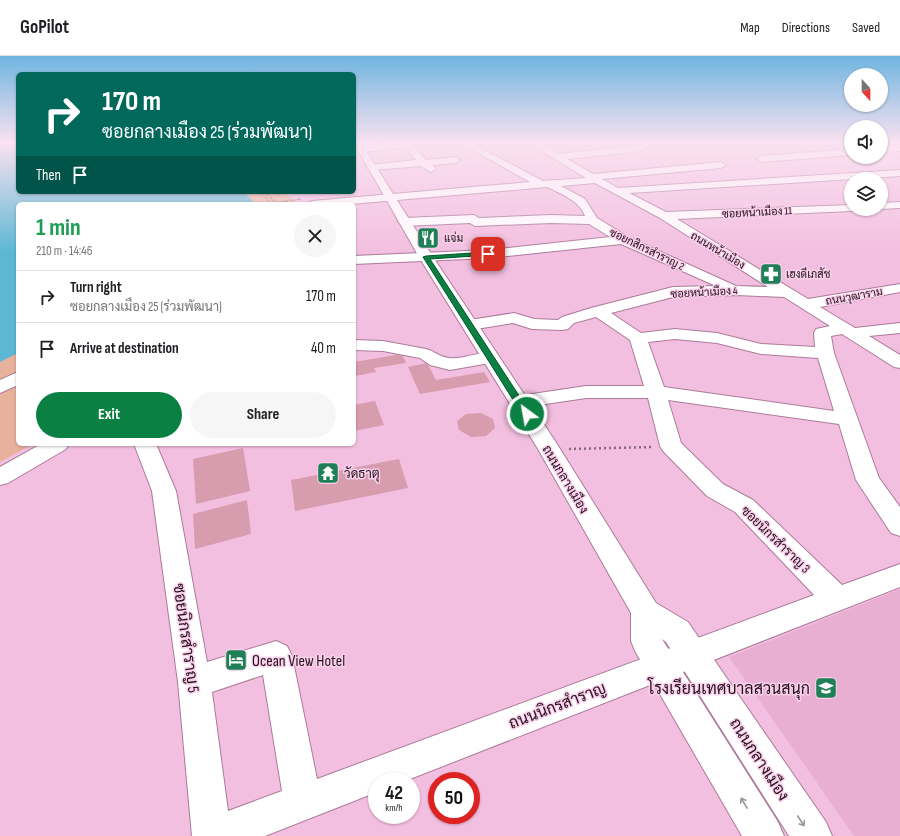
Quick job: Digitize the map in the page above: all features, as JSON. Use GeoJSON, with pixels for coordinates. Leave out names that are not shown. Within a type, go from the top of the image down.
{"type":"FeatureCollection","features":[{"type":"Feature","properties":{"kind":"street","name":"ถนนกลางเมือง"},"geometry":{"type":"LineString","coordinates":[[379,179],[489,358],[549,449],[646,612],[646,641],[677,660],[812,836]]}},
{"type":"Feature","properties":{"kind":"street","name":"ซอยกสิกรสำราญ 2"},"geometry":{"type":"LineString","coordinates":[[535,179],[578,198],[590,214],[592,220],[623,240],[737,290]]}},
{"type":"Feature","properties":{"kind":"street"},"geometry":{"type":"LineString","coordinates":[[309,200],[389,198],[451,189],[544,184],[590,179]]}},
{"type":"Feature","properties":{"kind":"street","name":"ถนนหน้าเมือง"},"geometry":{"type":"LineString","coordinates":[[595,179],[664,216],[808,304],[900,363]]}},
{"type":"Feature","properties":{"kind":"street"},"geometry":{"type":"LineString","coordinates":[[616,191],[792,179]]}},
{"type":"Feature","properties":{"kind":"street"},"geometry":{"type":"LineString","coordinates":[[451,189],[470,213],[485,243]]}},
{"type":"Feature","properties":{"kind":"street"},"geometry":{"type":"LineString","coordinates":[[888,206],[900,205]]}},
{"type":"Feature","properties":{"kind":"street","name":"ซอยหน้าเมือง 11"},"geometry":{"type":"LineString","coordinates":[[664,216],[844,208]]}},
{"type":"Feature","properties":{"kind":"street"},"geometry":{"type":"LineString","coordinates":[[404,222],[470,213],[551,219],[592,220]]}},
{"type":"Feature","properties":{"kind":"street"},"geometry":{"type":"LineString","coordinates":[[356,260],[426,257],[485,243],[623,240]]}},
{"type":"Feature","properties":{"kind":"street","name":"ถนนวุฒาราม"},"geometry":{"type":"LineString","coordinates":[[808,304],[900,288]]}},
{"type":"Feature","properties":{"kind":"street","name":"ซอยหน้าเมือง 4"},"geometry":{"type":"LineString","coordinates":[[470,325],[514,318],[532,324],[562,325],[568,320],[598,311],[673,292],[737,290],[789,293]]}},
{"type":"Feature","properties":{"kind":"street"},"geometry":{"type":"LineString","coordinates":[[598,311],[638,338],[675,334],[717,338],[761,349],[825,353]]}},
{"type":"Feature","properties":{"kind":"street"},"geometry":{"type":"LineString","coordinates":[[900,328],[822,333],[825,353],[868,480],[900,526]]}},
{"type":"Feature","properties":{"kind":"street","name":"ซอยนิกรสำราญ 3"},"geometry":{"type":"LineString","coordinates":[[638,338],[656,392],[671,446],[715,490],[744,506],[837,600]]}},
{"type":"Feature","properties":{"kind":"street"},"geometry":{"type":"LineString","coordinates":[[356,345],[383,346],[426,354],[436,361],[450,364],[489,358]]}},
{"type":"Feature","properties":{"kind":"street"},"geometry":{"type":"LineString","coordinates":[[0,387],[16,379]]}},
{"type":"Feature","properties":{"kind":"street"},"geometry":{"type":"LineString","coordinates":[[519,402],[586,392],[656,392],[847,419]]}},
{"type":"Feature","properties":{"kind":"street"},"geometry":{"type":"LineString","coordinates":[[0,477],[54,446]]}},
{"type":"Feature","properties":{"kind":"street","name":"ซอยนิกรสำราญ 5"},"geometry":{"type":"LineString","coordinates":[[146,446],[164,491],[194,682],[213,836]]}},
{"type":"Feature","properties":{"kind":"street","name":"ถนนนิกรสำราญ"},"geometry":{"type":"LineString","coordinates":[[213,836],[900,575]]}},
{"type":"Feature","properties":{"kind":"street"},"geometry":{"type":"LineString","coordinates":[[194,682],[276,656],[303,802]]}},
{"type":"Feature","properties":{"kind":"street","name":"ถนนกลางเมือง"},"geometry":{"type":"LineString","coordinates":[[677,660],[764,836]]}},
{"type":"Feature","properties":{"kind":"path"},"geometry":{"type":"LineString","coordinates":[[262,194],[271,202]]}},
{"type":"Feature","properties":{"kind":"path"},"geometry":{"type":"LineString","coordinates":[[267,194],[276,202]]}},
{"type":"Feature","properties":{"kind":"path"},"geometry":{"type":"LineString","coordinates":[[288,202],[309,200]]}},
{"type":"Feature","properties":{"kind":"path"},"geometry":{"type":"LineString","coordinates":[[549,449],[671,446]]}},
{"type":"Feature","properties":{"kind":"shaded area"},"geometry":{"type":"Polygon","coordinates":[[[246,194],[285,194],[296,202],[254,202],[246,194]]]}},
{"type":"Feature","properties":{"kind":"shaded area"},"geometry":{"type":"Polygon","coordinates":[[[16,354],[16,446],[29,446],[0,462],[0,362],[16,354]]]}},
{"type":"Feature","properties":{"kind":"shaded area","name":"โรงเรียนเทศบาลสวนสนุก"},"geometry":{"type":"Polygon","coordinates":[[[900,589],[900,836],[854,836],[729,657],[900,589]]]}},
{"type":"Feature","properties":{"kind":"water"},"geometry":{"type":"Polygon","coordinates":[[[0,179],[16,179],[16,194],[246,194],[254,202],[16,202],[16,354],[0,362],[0,179]]]}},
{"type":"Feature","properties":{"kind":"building"},"geometry":{"type":"Polygon","coordinates":[[[402,354],[406,363],[374,368],[376,372],[356,376],[356,362],[402,354]]]}},
{"type":"Feature","properties":{"kind":"building"},"geometry":{"type":"Polygon","coordinates":[[[427,363],[436,380],[484,372],[490,382],[420,394],[408,367],[427,363]]]}},
{"type":"Feature","properties":{"kind":"building"},"geometry":{"type":"Polygon","coordinates":[[[375,401],[384,425],[356,431],[356,405],[375,401]]]}},
{"type":"Feature","properties":{"kind":"building"},"geometry":{"type":"Polygon","coordinates":[[[481,413],[493,419],[495,428],[486,436],[471,437],[459,430],[457,421],[466,414],[481,413]]]}},
{"type":"Feature","properties":{"kind":"building"},"geometry":{"type":"Polygon","coordinates":[[[243,448],[250,491],[196,504],[193,459],[243,448]]]}},
{"type":"Feature","properties":{"kind":"building"},"geometry":{"type":"Polygon","coordinates":[[[399,459],[408,488],[295,511],[291,480],[399,459]]]}},
{"type":"Feature","properties":{"kind":"building"},"geometry":{"type":"Polygon","coordinates":[[[247,500],[251,534],[195,549],[193,514],[247,500]]]}},
{"type":"Feature","properties":{"kind":"place","name":"แจ่ม"},"geometry":{"type":"Point","coordinates":[428,238]}},
{"type":"Feature","properties":{"kind":"place","name":"เฮงดีเภสัช"},"geometry":{"type":"Point","coordinates":[771,274]}},
{"type":"Feature","properties":{"kind":"place","name":"วัดธาตุ"},"geometry":{"type":"Point","coordinates":[328,473]}},
{"type":"Feature","properties":{"kind":"place","name":"Ocean View Hotel"},"geometry":{"type":"Point","coordinates":[236,660]}},
{"type":"Feature","properties":{"kind":"place","name":"โรงเรียนเทศบาลสวนสนุก"},"geometry":{"type":"Point","coordinates":[826,688]}},
{"type":"Feature","properties":{"kind":"route"},"geometry":{"type":"LineString","coordinates":[[488,254],[426,257],[470,325],[489,358],[527,414]]}}]}
